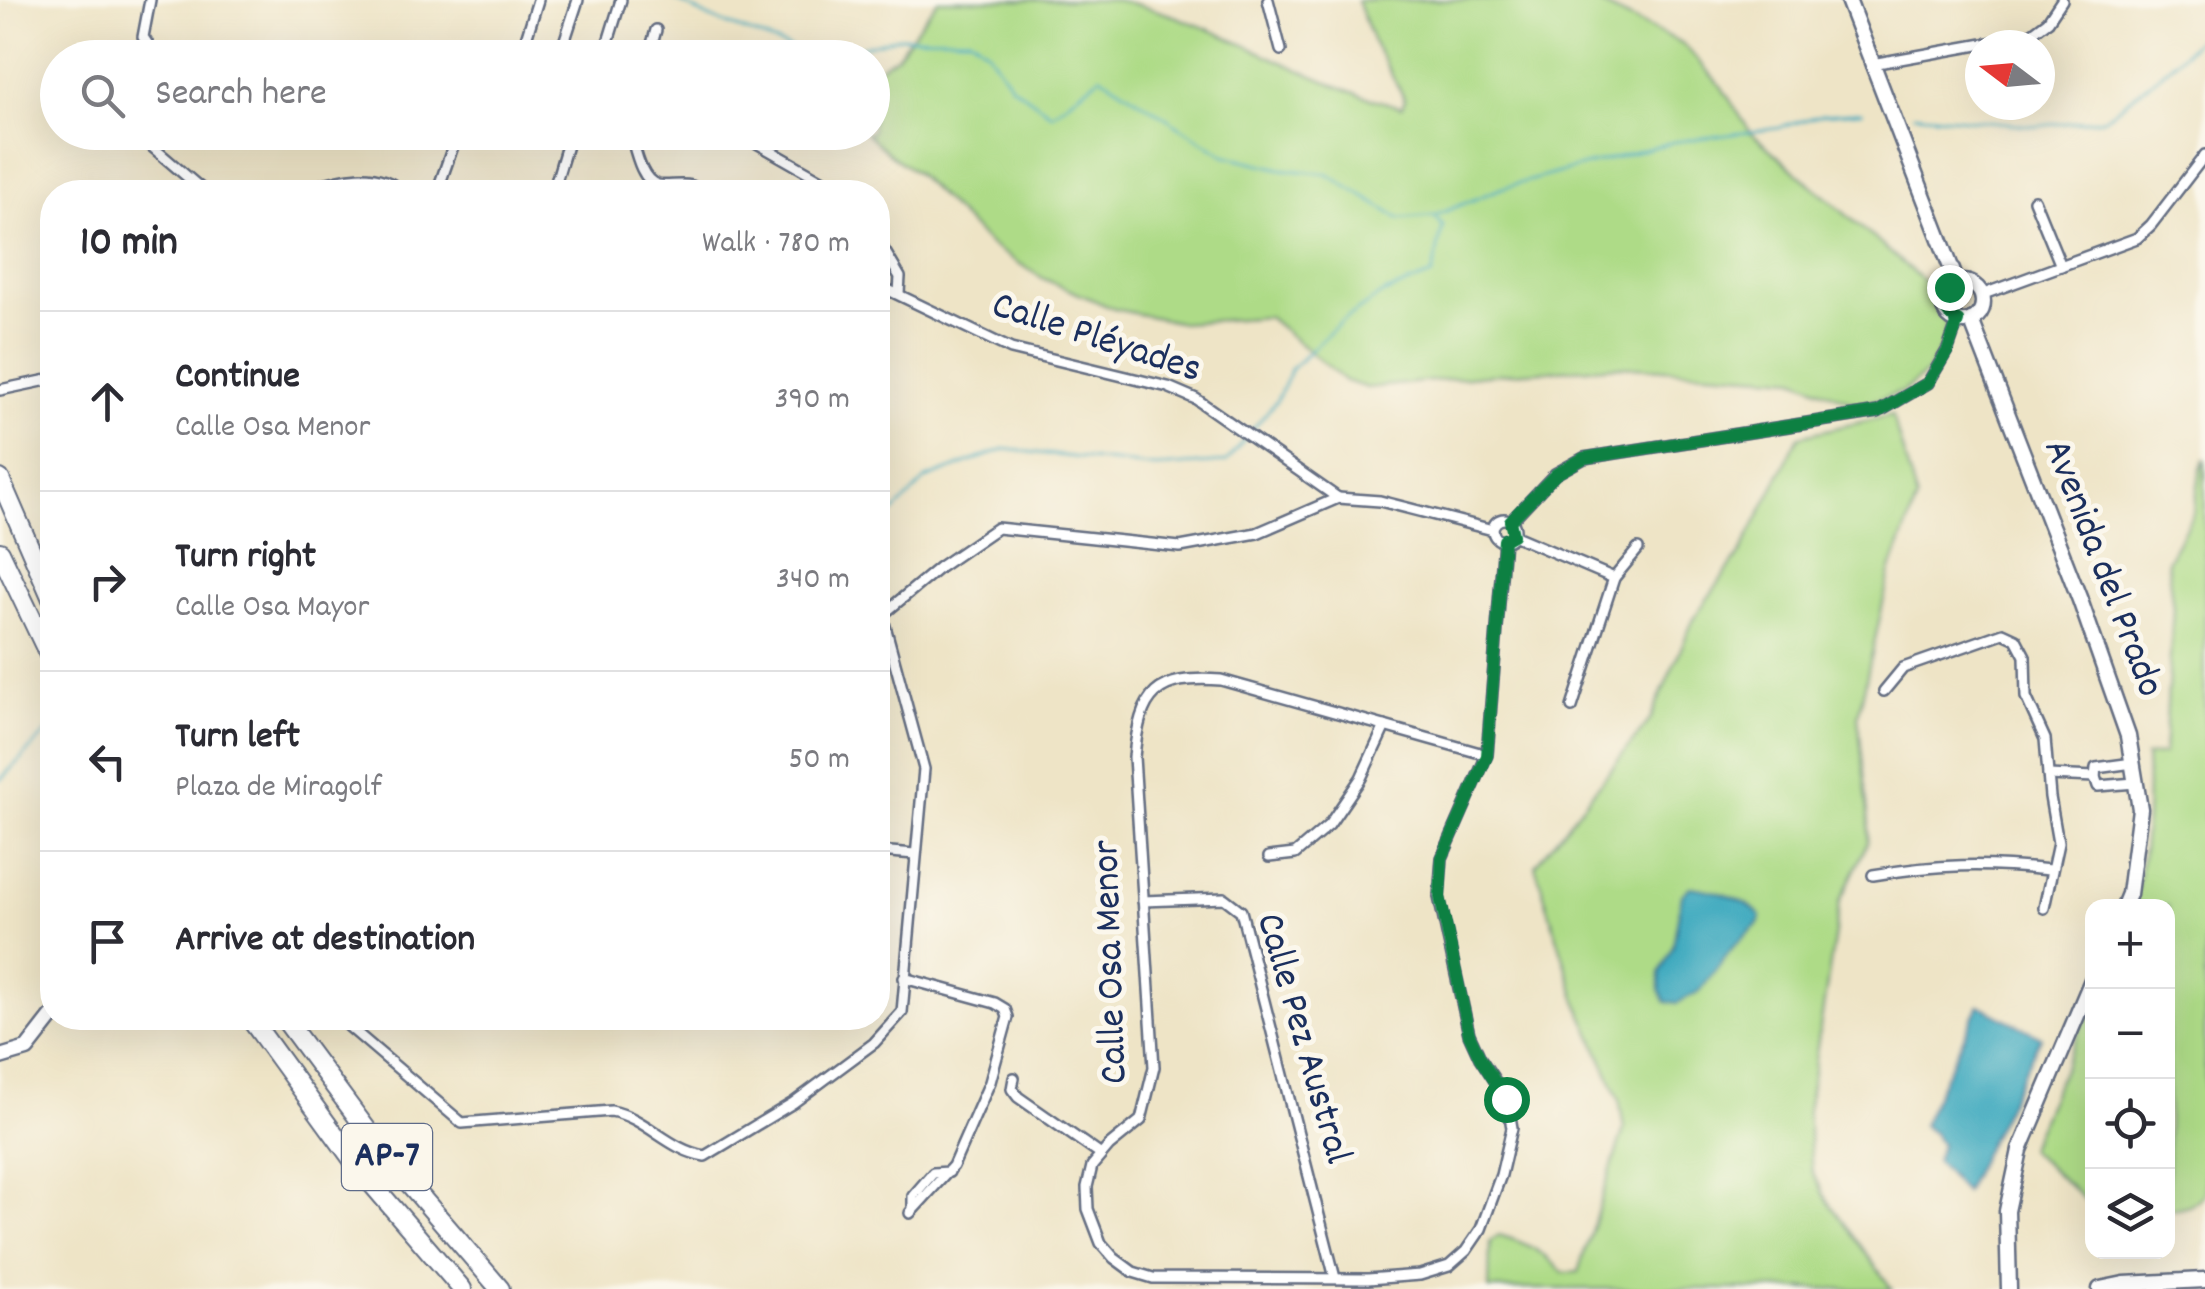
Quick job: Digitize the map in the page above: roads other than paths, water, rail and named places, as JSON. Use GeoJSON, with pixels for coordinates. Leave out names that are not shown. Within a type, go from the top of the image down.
{"type":"FeatureCollection","features":[{"type":"Feature","properties":{"kind":"highway"},"geometry":{"type":"LineString","coordinates":[[0,479],[40,570]]}},
{"type":"Feature","properties":{"kind":"highway"},"geometry":{"type":"LineString","coordinates":[[0,552],[40,636]]}},
{"type":"Feature","properties":{"kind":"highway","name":"AP-7"},"geometry":{"type":"LineString","coordinates":[[259,1030],[361,1170],[462,1289]]}},
{"type":"Feature","properties":{"kind":"highway","name":"AP-7"},"geometry":{"type":"LineString","coordinates":[[293,1030],[390,1162],[500,1289]]}},
{"type":"Feature","properties":{"kind":"street"},"geometry":{"type":"LineString","coordinates":[[145,40],[150,0]]}},
{"type":"Feature","properties":{"kind":"street"},"geometry":{"type":"LineString","coordinates":[[526,40],[538,0]]}},
{"type":"Feature","properties":{"kind":"street"},"geometry":{"type":"LineString","coordinates":[[565,40],[578,0]]}},
{"type":"Feature","properties":{"kind":"street"},"geometry":{"type":"LineString","coordinates":[[609,40],[621,0]]}},
{"type":"Feature","properties":{"kind":"street"},"geometry":{"type":"LineString","coordinates":[[1268,0],[1281,50]]}},
{"type":"Feature","properties":{"kind":"street"},"geometry":{"type":"LineString","coordinates":[[1848,0],[1957,282]]}},
{"type":"Feature","properties":{"kind":"street"},"geometry":{"type":"LineString","coordinates":[[1872,64],[2028,36],[2048,22],[2062,0]]}},
{"type":"Feature","properties":{"kind":"street"},"geometry":{"type":"LineString","coordinates":[[653,40],[656,30]]}},
{"type":"Feature","properties":{"kind":"street"},"geometry":{"type":"LineString","coordinates":[[156,150],[192,180]]}},
{"type":"Feature","properties":{"kind":"street"},"geometry":{"type":"LineString","coordinates":[[442,180],[452,150]]}},
{"type":"Feature","properties":{"kind":"street"},"geometry":{"type":"LineString","coordinates":[[557,180],[566,150]]}},
{"type":"Feature","properties":{"kind":"street"},"geometry":{"type":"LineString","coordinates":[[636,150],[649,180]]}},
{"type":"Feature","properties":{"kind":"street"},"geometry":{"type":"LineString","coordinates":[[769,150],[822,180]]}},
{"type":"Feature","properties":{"kind":"street"},"geometry":{"type":"LineString","coordinates":[[1982,295],[2137,238],[2151,226],[2205,155]]}},
{"type":"Feature","properties":{"kind":"street"},"geometry":{"type":"LineString","coordinates":[[338,180],[352,176],[375,180]]}},
{"type":"Feature","properties":{"kind":"street"},"geometry":{"type":"LineString","coordinates":[[2034,200],[2061,266]]}},
{"type":"Feature","properties":{"kind":"street"},"geometry":{"type":"LineString","coordinates":[[890,260],[900,277],[898,292]]}},
{"type":"Feature","properties":{"kind":"street"},"geometry":{"type":"LineString","coordinates":[[1964,320],[1945,311],[1943,302],[1949,287],[1957,282],[1972,284],[1982,295]]}},
{"type":"Feature","properties":{"kind":"street","name":"Calle Pléyades"},"geometry":{"type":"LineString","coordinates":[[890,289],[1011,349],[1168,387],[1196,398],[1338,498]]}},
{"type":"Feature","properties":{"kind":"street"},"geometry":{"type":"LineString","coordinates":[[1014,1078],[1012,1089],[1018,1097],[1101,1155],[1092,1166],[1087,1187],[1088,1209],[1101,1243],[1133,1272],[1152,1278],[1334,1278],[1420,1275],[1449,1266],[1466,1251],[1480,1229],[1512,1128],[1506,1099],[1469,1034],[1440,897],[1442,858],[1487,756],[1510,521],[1556,474],[1584,458],[1878,412],[1928,383],[1964,320],[1978,314],[1982,295]]}},
{"type":"Feature","properties":{"kind":"street","name":"Avenida del Prado"},"geometry":{"type":"LineString","coordinates":[[1964,320],[2080,600],[2128,736],[2140,809],[2127,899]]}},
{"type":"Feature","properties":{"kind":"street"},"geometry":{"type":"LineString","coordinates":[[4,389],[40,382]]}},
{"type":"Feature","properties":{"kind":"street"},"geometry":{"type":"LineString","coordinates":[[890,608],[996,528],[1180,547],[1257,532],[1338,498],[1380,502],[1493,530]]}},
{"type":"Feature","properties":{"kind":"street"},"geometry":{"type":"LineString","coordinates":[[1493,530],[1501,519],[1510,521]]}},
{"type":"Feature","properties":{"kind":"street"},"geometry":{"type":"LineString","coordinates":[[1493,530],[1496,537],[1614,578]]}},
{"type":"Feature","properties":{"kind":"street"},"geometry":{"type":"LineString","coordinates":[[1572,707],[1614,578],[1638,549]]}},
{"type":"Feature","properties":{"kind":"street"},"geometry":{"type":"LineString","coordinates":[[1884,692],[1904,668],[2002,633],[2016,639],[2025,656],[2026,696],[2045,739],[2058,843],[2044,908]]}},
{"type":"Feature","properties":{"kind":"street"},"geometry":{"type":"LineString","coordinates":[[890,651],[924,769],[902,1012],[890,1025]]}},
{"type":"Feature","properties":{"kind":"street","name":"Calle Osa Menor"},"geometry":{"type":"LineString","coordinates":[[1101,1155],[1141,1120],[1154,1067],[1134,756],[1137,720],[1154,692],[1187,677],[1222,680],[1487,756]]}},
{"type":"Feature","properties":{"kind":"street"},"geometry":{"type":"LineString","coordinates":[[1270,857],[1295,854],[1329,825],[1362,778],[1384,726]]}},
{"type":"Feature","properties":{"kind":"street"},"geometry":{"type":"LineString","coordinates":[[2132,763],[2096,768],[2095,778],[2098,786],[2136,783]]}},
{"type":"Feature","properties":{"kind":"street"},"geometry":{"type":"LineString","coordinates":[[2048,776],[2095,778]]}},
{"type":"Feature","properties":{"kind":"street"},"geometry":{"type":"LineString","coordinates":[[890,852],[915,854]]}},
{"type":"Feature","properties":{"kind":"street"},"geometry":{"type":"LineString","coordinates":[[1873,875],[1935,865],[1987,864],[2050,870]]}},
{"type":"Feature","properties":{"kind":"street","name":"Calle Pez Austral"},"geometry":{"type":"LineString","coordinates":[[1143,901],[1224,898],[1242,910],[1334,1278]]}},
{"type":"Feature","properties":{"kind":"street"},"geometry":{"type":"LineString","coordinates":[[904,978],[995,1003],[1008,1018],[990,1082],[949,1172],[912,1211]]}},
{"type":"Feature","properties":{"kind":"street"},"geometry":{"type":"LineString","coordinates":[[2010,1289],[2007,1211],[2020,1150],[2088,989]]}},
{"type":"Feature","properties":{"kind":"street"},"geometry":{"type":"LineString","coordinates":[[0,1057],[27,1049],[42,1030]]}},
{"type":"Feature","properties":{"kind":"street"},"geometry":{"type":"LineString","coordinates":[[353,1030],[462,1123],[611,1110],[631,1115],[680,1150],[705,1156],[793,1103],[886,1030]]}},
{"type":"Feature","properties":{"kind":"street"},"geometry":{"type":"LineString","coordinates":[[2100,1289],[2205,1280]]}},
{"type":"Feature","properties":{"kind":"water"},"geometry":{"type":"Polygon","coordinates":[[[1690,887],[1728,896],[1761,916],[1760,922],[1732,948],[1700,991],[1677,1003],[1665,1001],[1660,973],[1673,946],[1682,895],[1690,887]]]}},
{"type":"Feature","properties":{"kind":"water"},"geometry":{"type":"Polygon","coordinates":[[[1979,1005],[2041,1037],[1964,1192],[1936,1161],[1941,1145],[1922,1125],[1979,1005]]]}},
{"type":"Feature","properties":{"kind":"waterway"},"geometry":{"type":"LineString","coordinates":[[675,0],[769,40]]}},
{"type":"Feature","properties":{"kind":"waterway"},"geometry":{"type":"LineString","coordinates":[[1914,114],[2038,126],[2104,119],[2205,33]]}},
{"type":"Feature","properties":{"kind":"waterway"},"geometry":{"type":"LineString","coordinates":[[888,40],[971,38],[987,50],[1011,85],[1052,114],[1101,76],[1224,155],[1281,169],[1327,174],[1400,219],[1434,216],[1502,188],[1673,142],[1779,128],[1821,115],[1862,112]]}},
{"type":"Feature","properties":{"kind":"waterway"},"geometry":{"type":"LineString","coordinates":[[1251,431],[1277,400],[1291,369],[1340,323],[1382,294],[1432,275],[1443,226],[1436,218]]}},
{"type":"Feature","properties":{"kind":"waterway"},"geometry":{"type":"LineString","coordinates":[[890,516],[926,479],[1004,449],[1156,467],[1226,462],[1246,437]]}},
{"type":"Feature","properties":{"kind":"waterway"},"geometry":{"type":"LineString","coordinates":[[0,780],[40,739]]}}]}
